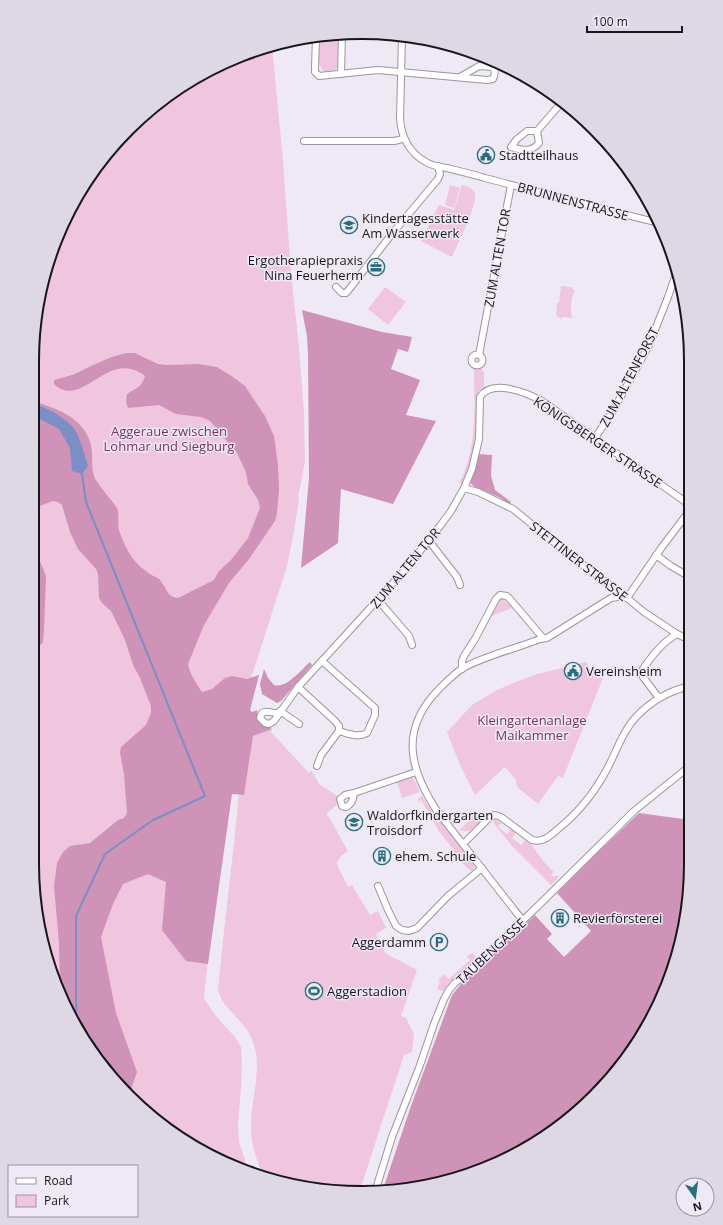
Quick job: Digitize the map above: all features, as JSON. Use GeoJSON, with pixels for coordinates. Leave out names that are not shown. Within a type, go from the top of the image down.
{"type":"FeatureCollection","features":[{"type":"Feature","properties":{"kind":"street"},"geometry":{"type":"LineString","coordinates":[[341,74],[342,40]]}},
{"type":"Feature","properties":{"kind":"street"},"geometry":{"type":"LineString","coordinates":[[316,42],[315,68],[317,74],[321,76],[378,70],[490,80],[494,76],[495,71],[493,67]]}},
{"type":"Feature","properties":{"kind":"street"},"geometry":{"type":"LineString","coordinates":[[304,140],[394,141],[404,138],[400,118],[402,42]]}},
{"type":"Feature","properties":{"kind":"street"},"geometry":{"type":"LineString","coordinates":[[460,77],[479,66],[492,67]]}},
{"type":"Feature","properties":{"kind":"street"},"geometry":{"type":"LineString","coordinates":[[537,131],[539,143],[535,148],[531,150],[511,147],[517,139],[527,131],[537,131],[558,106]]}},
{"type":"Feature","properties":{"kind":"street","name":"BRUNNENSTRASSE"},"geometry":{"type":"LineString","coordinates":[[404,138],[409,147],[418,157],[426,162],[564,200],[652,221]]}},
{"type":"Feature","properties":{"kind":"street"},"geometry":{"type":"LineString","coordinates":[[336,287],[342,293],[346,294],[391,235],[438,179],[440,174],[438,166]]}},
{"type":"Feature","properties":{"kind":"street","name":"ZUM ALTEN TOR"},"geometry":{"type":"LineString","coordinates":[[479,355],[511,185]]}},
{"type":"Feature","properties":{"kind":"street","name":"ZUM ALTENFORST"},"geometry":{"type":"LineString","coordinates":[[595,438],[613,412],[649,345],[673,280]]}},
{"type":"Feature","properties":{"kind":"street","name":"KÖNIGSBERGER STRASSE"},"geometry":{"type":"LineString","coordinates":[[480,397],[483,392],[492,388],[505,389],[524,393],[542,402],[684,501]]}},
{"type":"Feature","properties":{"kind":"street","name":"ZUM ALTEN TOR"},"geometry":{"type":"LineString","coordinates":[[299,724],[280,712],[298,687],[378,600],[429,541],[451,511],[464,488],[472,469],[478,445],[480,397]]}},
{"type":"Feature","properties":{"kind":"street","name":"STETTINER STRASSE"},"geometry":{"type":"LineString","coordinates":[[464,488],[478,492],[513,510],[644,612],[684,637]]}},
{"type":"Feature","properties":{"kind":"street"},"geometry":{"type":"LineString","coordinates":[[523,921],[437,811],[427,796],[416,772],[412,749],[414,732],[418,718],[433,695],[462,669],[489,657],[543,638],[547,638],[611,598],[626,597],[684,518]]}},
{"type":"Feature","properties":{"kind":"street"},"geometry":{"type":"LineString","coordinates":[[429,541],[457,577],[460,585]]}},
{"type":"Feature","properties":{"kind":"street"},"geometry":{"type":"LineString","coordinates":[[656,555],[684,574]]}},
{"type":"Feature","properties":{"kind":"street"},"geometry":{"type":"LineString","coordinates":[[462,669],[462,661],[464,656],[475,639],[493,604],[500,595],[507,596],[509,598],[543,638]]}},
{"type":"Feature","properties":{"kind":"street"},"geometry":{"type":"LineString","coordinates":[[378,600],[409,636],[412,645]]}},
{"type":"Feature","properties":{"kind":"street"},"geometry":{"type":"LineString","coordinates":[[659,698],[643,677],[641,672],[666,641],[677,634]]}},
{"type":"Feature","properties":{"kind":"street"},"geometry":{"type":"LineString","coordinates":[[322,661],[375,708],[375,715],[370,729],[366,734],[355,736],[339,730]]}},
{"type":"Feature","properties":{"kind":"street"},"geometry":{"type":"LineString","coordinates":[[298,687],[339,726],[339,730],[321,755],[317,766]]}},
{"type":"Feature","properties":{"kind":"street"},"geometry":{"type":"LineString","coordinates":[[463,844],[488,819],[495,816],[501,817],[532,840],[543,840],[552,835],[566,824],[590,796],[606,770],[630,724],[642,711],[659,698],[675,690],[684,688]]}},
{"type":"Feature","properties":{"kind":"street","name":"TAUBENGASSE"},"geometry":{"type":"LineString","coordinates":[[377,1185],[392,1137],[444,999],[455,983],[523,921],[634,811],[684,771]]}},
{"type":"Feature","properties":{"kind":"street"},"geometry":{"type":"LineString","coordinates":[[354,794],[416,772]]}},
{"type":"Feature","properties":{"kind":"street"},"geometry":{"type":"LineString","coordinates":[[378,886],[396,926],[402,930],[409,931],[417,928],[448,896],[482,868]]}},
{"type":"Feature","properties":{"kind":"green space"},"geometry":{"type":"Polygon","coordinates":[[[340,40],[337,67],[334,71],[325,72],[322,69],[318,54],[319,42],[340,40]]]}},
{"type":"Feature","properties":{"kind":"green space","name":"Aggeraue zwischen Lohmar und Siegburg"},"geometry":{"type":"Polygon","coordinates":[[[273,52],[283,160],[291,273],[299,347],[304,411],[305,462],[287,566],[241,710],[204,998],[215,1015],[235,1037],[241,1047],[241,1089],[238,1123],[239,1142],[246,1164],[200,1143],[182,1132],[133,1092],[93,1043],[82,1025],[64,987],[50,947],[42,906],[39,864],[39,362],[45,299],[56,258],[72,219],[93,182],[133,133],[182,93],[219,72],[273,52]]]}},
{"type":"Feature","properties":{"kind":"green space"},"geometry":{"type":"Polygon","coordinates":[[[450,185],[460,188],[454,208],[445,205],[450,185]]]}},
{"type":"Feature","properties":{"kind":"green space"},"geometry":{"type":"Polygon","coordinates":[[[462,185],[473,190],[475,199],[470,215],[452,257],[421,241],[439,205],[454,210],[462,185]]]}},
{"type":"Feature","properties":{"kind":"green space"},"geometry":{"type":"Polygon","coordinates":[[[561,286],[571,287],[575,291],[573,294],[571,308],[572,318],[563,317],[561,319],[556,315],[561,286]]]}},
{"type":"Feature","properties":{"kind":"green space"},"geometry":{"type":"Polygon","coordinates":[[[385,287],[406,302],[388,325],[368,309],[385,287]]]}},
{"type":"Feature","properties":{"kind":"green space"},"geometry":{"type":"Polygon","coordinates":[[[480,368],[484,373],[484,386],[479,391],[477,397],[476,430],[473,452],[471,463],[463,484],[459,483],[469,457],[474,428],[474,369],[480,368]]]}},
{"type":"Feature","properties":{"kind":"green space"},"geometry":{"type":"Polygon","coordinates":[[[503,598],[512,608],[491,616],[499,601],[503,598]]]}},
{"type":"Feature","properties":{"kind":"green space","name":"Kleingartenanlage Maikammer"},"geometry":{"type":"Polygon","coordinates":[[[586,662],[591,670],[603,678],[563,778],[558,776],[538,804],[517,787],[516,780],[505,767],[475,795],[460,765],[447,732],[472,705],[495,691],[534,675],[586,662]]]}},
{"type":"Feature","properties":{"kind":"green space","name":"Aggerstadion"},"geometry":{"type":"Polygon","coordinates":[[[272,729],[271,732],[309,773],[311,770],[320,785],[339,797],[339,803],[326,814],[348,851],[341,856],[337,863],[339,869],[348,887],[352,885],[370,915],[378,911],[386,928],[376,934],[385,953],[417,970],[401,1016],[406,1018],[414,1034],[412,1052],[404,1055],[361,1186],[299,1180],[261,1170],[254,1151],[251,1132],[251,1116],[257,1068],[255,1049],[248,1031],[225,1005],[218,989],[239,794],[244,794],[253,736],[272,729]]]}},
{"type":"Feature","properties":{"kind":"green space"},"geometry":{"type":"Polygon","coordinates":[[[413,778],[420,792],[402,798],[397,782],[413,778]]]}},
{"type":"Feature","properties":{"kind":"green space"},"geometry":{"type":"Polygon","coordinates":[[[422,796],[474,865],[474,869],[471,871],[452,854],[454,850],[438,830],[421,799],[419,803],[418,799],[422,796]]]}},
{"type":"Feature","properties":{"kind":"green space"},"geometry":{"type":"Polygon","coordinates":[[[478,813],[483,820],[472,829],[466,831],[459,830],[478,813]]]}},
{"type":"Feature","properties":{"kind":"green space"},"geometry":{"type":"Polygon","coordinates":[[[492,821],[502,822],[498,827],[507,834],[511,829],[516,833],[512,838],[521,845],[525,840],[531,844],[544,862],[554,872],[551,875],[554,877],[557,875],[559,877],[551,885],[511,845],[492,821]]]}},
{"type":"Feature","properties":{"kind":"green space"},"geometry":{"type":"Polygon","coordinates":[[[472,953],[477,959],[456,976],[443,991],[437,989],[440,981],[438,980],[444,974],[449,979],[470,960],[467,956],[472,953]]]}},
{"type":"Feature","properties":{"kind":"shaded area"},"geometry":{"type":"Polygon","coordinates":[[[302,310],[382,332],[412,337],[408,352],[398,349],[391,369],[420,380],[406,415],[436,421],[393,504],[341,489],[338,543],[301,568],[309,478],[308,355],[307,336],[302,310]]]}},
{"type":"Feature","properties":{"kind":"shaded area"},"geometry":{"type":"Polygon","coordinates":[[[135,353],[158,364],[198,364],[217,367],[245,386],[265,416],[274,436],[278,465],[279,490],[275,521],[249,559],[229,583],[204,625],[188,664],[195,682],[202,692],[212,689],[225,678],[232,676],[247,679],[259,675],[250,710],[252,712],[257,710],[258,721],[272,729],[253,736],[244,795],[232,794],[208,964],[186,961],[162,930],[166,882],[148,874],[123,884],[113,904],[101,937],[116,1013],[137,1072],[131,1090],[93,1043],[72,1006],[60,976],[59,943],[54,886],[57,863],[63,852],[70,846],[90,843],[118,820],[124,818],[127,813],[124,774],[120,752],[121,747],[146,725],[151,713],[151,706],[133,665],[125,640],[111,611],[99,598],[98,574],[96,569],[78,549],[70,532],[62,505],[53,501],[39,506],[39,403],[60,411],[76,421],[82,427],[91,445],[94,476],[117,508],[119,530],[126,547],[141,567],[162,582],[171,596],[178,598],[214,580],[219,571],[231,560],[248,538],[260,508],[258,500],[248,484],[246,472],[237,453],[210,421],[201,417],[176,414],[159,405],[128,408],[126,402],[127,394],[140,385],[145,376],[131,369],[119,369],[107,373],[86,386],[75,390],[65,390],[54,384],[54,380],[72,375],[121,354],[135,353]]]}},
{"type":"Feature","properties":{"kind":"shaded area"},"geometry":{"type":"Polygon","coordinates":[[[479,454],[492,455],[491,476],[495,490],[511,502],[510,504],[499,497],[471,484],[479,454]]]}},
{"type":"Feature","properties":{"kind":"shaded area"},"geometry":{"type":"Polygon","coordinates":[[[39,559],[46,577],[43,642],[39,647],[39,559]]]}},
{"type":"Feature","properties":{"kind":"shaded area"},"geometry":{"type":"Polygon","coordinates":[[[310,662],[312,665],[281,701],[277,703],[262,694],[260,684],[264,669],[268,678],[274,685],[279,685],[288,682],[310,662]]]}},
{"type":"Feature","properties":{"kind":"shaded area"},"geometry":{"type":"Polygon","coordinates":[[[639,813],[684,819],[683,885],[678,926],[673,947],[667,967],[651,1006],[630,1043],[590,1092],[541,1132],[523,1143],[504,1153],[465,1169],[424,1180],[384,1185],[411,1106],[452,995],[461,984],[535,915],[552,934],[547,939],[564,957],[591,931],[557,893],[639,813]]]}},
{"type":"Feature","properties":{"kind":"water"},"geometry":{"type":"Polygon","coordinates":[[[39,405],[56,414],[75,430],[81,442],[88,466],[82,474],[72,471],[70,448],[59,429],[39,419],[39,405]]]}},
{"type":"Feature","properties":{"kind":"waterway"},"geometry":{"type":"LineString","coordinates":[[76,1014],[76,916],[105,854],[153,820],[205,796],[86,502],[82,474]]}},
{"type":"Feature","properties":{"kind":"place","name":"Stadtteilhaus"},"geometry":{"type":"Point","coordinates":[486,155]}},
{"type":"Feature","properties":{"kind":"place","name":"Kindertagesstätte Am Wasserwerk"},"geometry":{"type":"Point","coordinates":[349,225]}},
{"type":"Feature","properties":{"kind":"place","name":"Ergotherapiepraxis Nina Feuerherm"},"geometry":{"type":"Point","coordinates":[376,267]}},
{"type":"Feature","properties":{"kind":"place","name":"Vereinsheim"},"geometry":{"type":"Point","coordinates":[573,671]}},
{"type":"Feature","properties":{"kind":"place","name":"Waldorfkindergarten Troisdorf"},"geometry":{"type":"Point","coordinates":[354,822]}},
{"type":"Feature","properties":{"kind":"place","name":"ehem. Schule"},"geometry":{"type":"Point","coordinates":[382,856]}},
{"type":"Feature","properties":{"kind":"place","name":"Revierförsterei"},"geometry":{"type":"Point","coordinates":[560,918]}},
{"type":"Feature","properties":{"kind":"place","name":"Aggerdamm"},"geometry":{"type":"Point","coordinates":[439,942]}},
{"type":"Feature","properties":{"kind":"place","name":"Aggerstadion"},"geometry":{"type":"Point","coordinates":[314,991]}}]}
